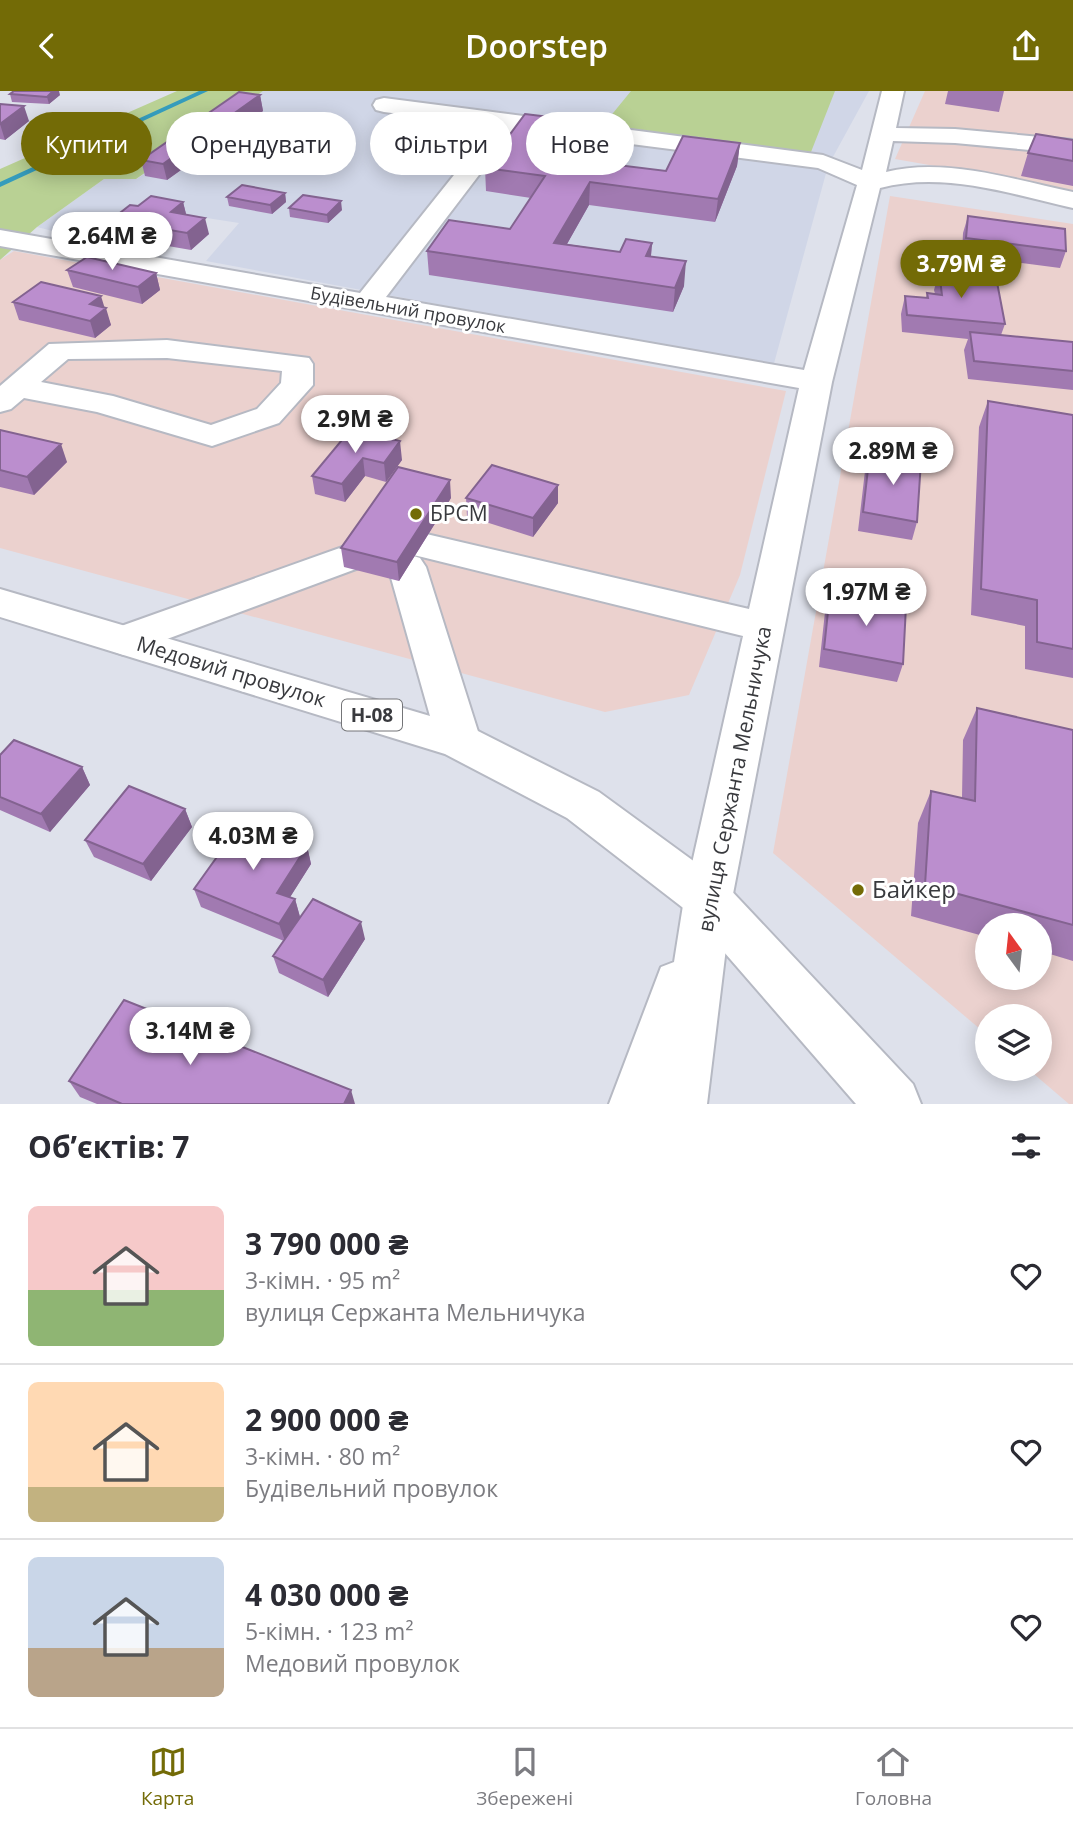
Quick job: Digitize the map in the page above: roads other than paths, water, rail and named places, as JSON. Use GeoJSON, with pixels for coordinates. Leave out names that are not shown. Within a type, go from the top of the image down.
{"type":"FeatureCollection","features":[{"type":"Feature","properties":{"kind":"street","name":"вулиця Сержанта Мельничука"},"geometry":{"type":"LineString","coordinates":[[679,1104],[708,899],[816,382],[863,198],[872,183],[881,134],[893,91]]}},
{"type":"Feature","properties":{"kind":"street"},"geometry":{"type":"LineString","coordinates":[[384,105],[438,112]]}},
{"type":"Feature","properties":{"kind":"street"},"geometry":{"type":"LineString","coordinates":[[512,122],[822,162],[872,183],[894,175],[922,174],[1073,199]]}},
{"type":"Feature","properties":{"kind":"street"},"geometry":{"type":"LineString","coordinates":[[881,134],[955,136],[1073,146]]}},
{"type":"Feature","properties":{"kind":"street"},"geometry":{"type":"LineString","coordinates":[[367,303],[466,175]]}},
{"type":"Feature","properties":{"kind":"street","name":"Будівельний провулок"},"geometry":{"type":"LineString","coordinates":[[0,238],[816,382]]}},
{"type":"Feature","properties":{"kind":"street"},"geometry":{"type":"LineString","coordinates":[[167,349],[298,364],[297,385],[268,416],[212,436],[102,403],[8,395],[60,350],[167,349]]}},
{"type":"Feature","properties":{"kind":"street"},"geometry":{"type":"LineString","coordinates":[[459,741],[415,556],[765,627]]}},
{"type":"Feature","properties":{"kind":"street"},"geometry":{"type":"LineString","coordinates":[[124,641],[351,557]]}},
{"type":"Feature","properties":{"kind":"street","name":"Медовий провулок"},"geometry":{"type":"LineString","coordinates":[[0,603],[459,741],[583,804],[708,899]]}},
{"type":"Feature","properties":{"kind":"street"},"geometry":{"type":"LineString","coordinates":[[637,1104],[708,899]]}},
{"type":"Feature","properties":{"kind":"street","name":"Н-08"},"geometry":{"type":"LineString","coordinates":[[708,899],[893,1104]]}},
{"type":"Feature","properties":{"kind":"waterway"},"geometry":{"type":"LineString","coordinates":[[0,185],[205,91]]}},
{"type":"Feature","properties":{"kind":"place","name":"БРСМ"},"geometry":{"type":"Point","coordinates":[416,514]}},
{"type":"Feature","properties":{"kind":"place","name":"Байкер"},"geometry":{"type":"Point","coordinates":[858,890]}}]}
